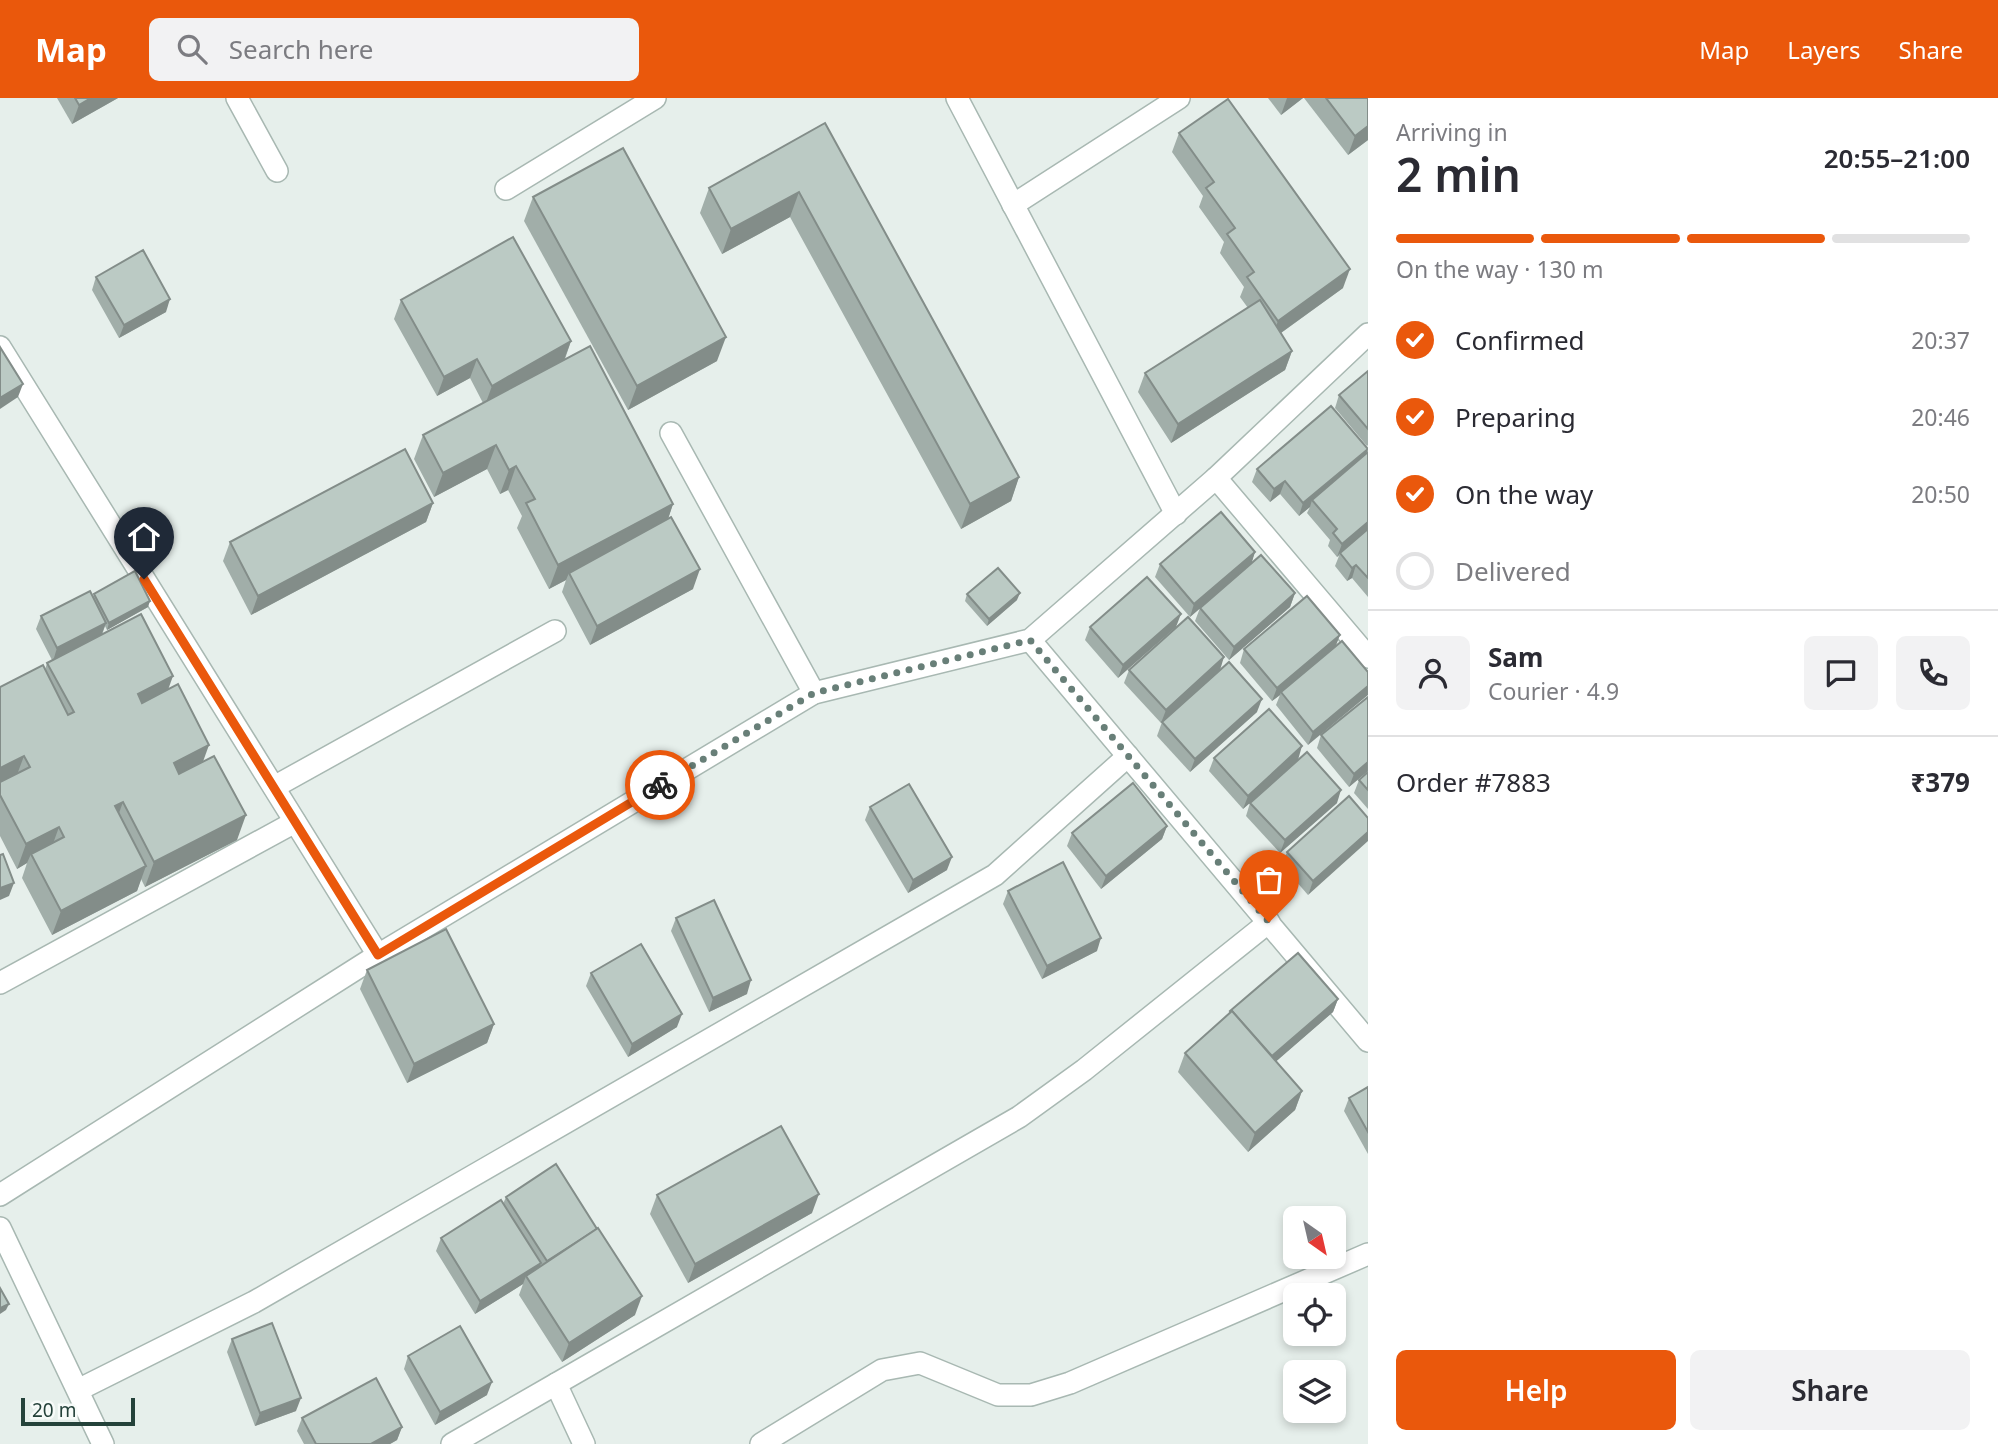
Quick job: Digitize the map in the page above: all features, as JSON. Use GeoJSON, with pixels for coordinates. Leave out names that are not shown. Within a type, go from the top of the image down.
{"type":"FeatureCollection","features":[{"type":"Feature","properties":{"kind":"street"},"geometry":{"type":"LineString","coordinates":[[237,98],[277,171]]}},
{"type":"Feature","properties":{"kind":"street"},"geometry":{"type":"LineString","coordinates":[[506,190],[655,98]]}},
{"type":"Feature","properties":{"kind":"street"},"geometry":{"type":"LineString","coordinates":[[957,98],[1176,514]]}},
{"type":"Feature","properties":{"kind":"street"},"geometry":{"type":"LineString","coordinates":[[1013,205],[1179,98]]}},
{"type":"Feature","properties":{"kind":"street"},"geometry":{"type":"LineString","coordinates":[[0,1195],[378,955],[814,693],[1030,640],[1216,478],[1368,334]]}},
{"type":"Feature","properties":{"kind":"street"},"geometry":{"type":"LineString","coordinates":[[0,347],[378,955]]}},
{"type":"Feature","properties":{"kind":"street"},"geometry":{"type":"LineString","coordinates":[[671,433],[814,693]]}},
{"type":"Feature","properties":{"kind":"street"},"geometry":{"type":"LineString","coordinates":[[1216,478],[1368,657]]}},
{"type":"Feature","properties":{"kind":"street"},"geometry":{"type":"LineString","coordinates":[[274,787],[555,631]]}},
{"type":"Feature","properties":{"kind":"street"},"geometry":{"type":"LineString","coordinates":[[1030,640],[1368,1041]]}},
{"type":"Feature","properties":{"kind":"street"},"geometry":{"type":"LineString","coordinates":[[78,1390],[254,1302],[995,875],[1128,756]]}},
{"type":"Feature","properties":{"kind":"street"},"geometry":{"type":"LineString","coordinates":[[0,983],[295,822]]}},
{"type":"Feature","properties":{"kind":"street"},"geometry":{"type":"LineString","coordinates":[[452,1444],[1019,1117],[1084,1070],[1269,922]]}},
{"type":"Feature","properties":{"kind":"street"},"geometry":{"type":"LineString","coordinates":[[0,1228],[103,1444]]}},
{"type":"Feature","properties":{"kind":"street"},"geometry":{"type":"LineString","coordinates":[[761,1444],[882,1370],[920,1363],[998,1395],[1031,1395],[1070,1382],[1368,1254]]}},
{"type":"Feature","properties":{"kind":"street"},"geometry":{"type":"LineString","coordinates":[[556,1384],[584,1444]]}},
{"type":"Feature","properties":{"kind":"building"},"geometry":{"type":"Polygon","coordinates":[[[75,98],[91,98],[79,105],[75,98]]]}},
{"type":"Feature","properties":{"kind":"building"},"geometry":{"type":"Polygon","coordinates":[[[1326,98],[1368,98],[1368,126],[1355,136],[1326,98]]]}},
{"type":"Feature","properties":{"kind":"building"},"geometry":{"type":"Polygon","coordinates":[[[1228,99],[1350,269],[1278,321],[1247,277],[1254,272],[1227,234],[1235,228],[1206,188],[1214,182],[1179,133],[1228,99]]]}},
{"type":"Feature","properties":{"kind":"building"},"geometry":{"type":"Polygon","coordinates":[[[825,123],[1019,477],[970,504],[799,192],[731,229],[709,188],[825,123]]]}},
{"type":"Feature","properties":{"kind":"building"},"geometry":{"type":"Polygon","coordinates":[[[623,148],[726,337],[637,386],[533,197],[623,148]]]}},
{"type":"Feature","properties":{"kind":"building"},"geometry":{"type":"Polygon","coordinates":[[[513,237],[571,341],[492,386],[477,359],[444,377],[401,300],[513,237]]]}},
{"type":"Feature","properties":{"kind":"building"},"geometry":{"type":"Polygon","coordinates":[[[143,250],[170,299],[124,325],[96,277],[143,250]]]}},
{"type":"Feature","properties":{"kind":"building"},"geometry":{"type":"Polygon","coordinates":[[[1260,300],[1292,351],[1178,424],[1145,373],[1260,300]]]}},
{"type":"Feature","properties":{"kind":"building"},"geometry":{"type":"Polygon","coordinates":[[[590,346],[673,504],[558,565],[526,503],[535,499],[516,466],[509,470],[496,445],[443,473],[423,435],[590,346]]]}},
{"type":"Feature","properties":{"kind":"building"},"geometry":{"type":"Polygon","coordinates":[[[0,347],[23,384],[0,398],[0,347]]]}},
{"type":"Feature","properties":{"kind":"building"},"geometry":{"type":"Polygon","coordinates":[[[1368,371],[1368,429],[1339,395],[1368,371]]]}},
{"type":"Feature","properties":{"kind":"building"},"geometry":{"type":"Polygon","coordinates":[[[1331,406],[1368,449],[1303,503],[1285,481],[1274,489],[1257,469],[1331,406]]]}},
{"type":"Feature","properties":{"kind":"building"},"geometry":{"type":"Polygon","coordinates":[[[405,449],[433,503],[258,596],[230,542],[405,449]]]}},
{"type":"Feature","properties":{"kind":"building"},"geometry":{"type":"Polygon","coordinates":[[[1368,452],[1368,522],[1342,544],[1333,533],[1337,529],[1312,500],[1368,452]]]}},
{"type":"Feature","properties":{"kind":"building"},"geometry":{"type":"Polygon","coordinates":[[[1221,512],[1255,552],[1194,604],[1160,564],[1221,512]]]}},
{"type":"Feature","properties":{"kind":"building"},"geometry":{"type":"Polygon","coordinates":[[[671,517],[700,569],[597,626],[569,573],[671,517]]]}},
{"type":"Feature","properties":{"kind":"building"},"geometry":{"type":"Polygon","coordinates":[[[1368,529],[1368,578],[1356,565],[1352,568],[1340,553],[1368,529]]]}},
{"type":"Feature","properties":{"kind":"building"},"geometry":{"type":"Polygon","coordinates":[[[1261,555],[1295,593],[1234,647],[1200,608],[1261,555]]]}},
{"type":"Feature","properties":{"kind":"building"},"geometry":{"type":"Polygon","coordinates":[[[998,568],[1020,593],[989,619],[967,594],[998,568]]]}},
{"type":"Feature","properties":{"kind":"building"},"geometry":{"type":"Polygon","coordinates":[[[135,571],[150,601],[109,623],[94,594],[135,571]]]}},
{"type":"Feature","properties":{"kind":"building"},"geometry":{"type":"Polygon","coordinates":[[[1147,577],[1181,614],[1123,665],[1090,627],[1147,577]]]}},
{"type":"Feature","properties":{"kind":"building"},"geometry":{"type":"Polygon","coordinates":[[[90,591],[106,623],[57,648],[41,616],[90,591]]]}},
{"type":"Feature","properties":{"kind":"building"},"geometry":{"type":"Polygon","coordinates":[[[1307,596],[1340,635],[1277,688],[1244,649],[1307,596]]]}},
{"type":"Feature","properties":{"kind":"building"},"geometry":{"type":"Polygon","coordinates":[[[141,614],[173,676],[138,694],[142,703],[178,684],[209,745],[174,763],[179,774],[214,756],[246,815],[154,862],[123,802],[115,806],[146,866],[61,911],[31,854],[64,837],[59,827],[26,844],[0,795],[0,782],[30,767],[24,756],[0,768],[0,687],[43,665],[68,715],[74,712],[47,663],[141,614]]]}},
{"type":"Feature","properties":{"kind":"building"},"geometry":{"type":"Polygon","coordinates":[[[1188,617],[1224,657],[1166,710],[1129,670],[1188,617]]]}},
{"type":"Feature","properties":{"kind":"building"},"geometry":{"type":"Polygon","coordinates":[[[1342,641],[1368,672],[1368,686],[1313,732],[1281,692],[1342,641]]]}},
{"type":"Feature","properties":{"kind":"building"},"geometry":{"type":"Polygon","coordinates":[[[1229,662],[1262,699],[1195,759],[1162,722],[1229,662]]]}},
{"type":"Feature","properties":{"kind":"building"},"geometry":{"type":"Polygon","coordinates":[[[1368,697],[1368,762],[1354,774],[1321,735],[1368,697]]]}},
{"type":"Feature","properties":{"kind":"building"},"geometry":{"type":"Polygon","coordinates":[[[1269,709],[1302,746],[1248,796],[1214,758],[1269,709]]]}},
{"type":"Feature","properties":{"kind":"building"},"geometry":{"type":"Polygon","coordinates":[[[1307,752],[1341,790],[1285,840],[1250,803],[1307,752]]]}},
{"type":"Feature","properties":{"kind":"building"},"geometry":{"type":"Polygon","coordinates":[[[1368,772],[1368,790],[1359,780],[1368,772]]]}},
{"type":"Feature","properties":{"kind":"building"},"geometry":{"type":"Polygon","coordinates":[[[1133,783],[1167,826],[1106,876],[1072,833],[1133,783]]]}},
{"type":"Feature","properties":{"kind":"building"},"geometry":{"type":"Polygon","coordinates":[[[909,784],[952,857],[913,880],[870,807],[909,784]]]}},
{"type":"Feature","properties":{"kind":"building"},"geometry":{"type":"Polygon","coordinates":[[[1349,796],[1368,818],[1368,832],[1313,881],[1287,852],[1349,796]]]}},
{"type":"Feature","properties":{"kind":"building"},"geometry":{"type":"Polygon","coordinates":[[[3,854],[14,883],[0,888],[0,855],[3,854]]]}},
{"type":"Feature","properties":{"kind":"building"},"geometry":{"type":"Polygon","coordinates":[[[1063,862],[1101,938],[1047,966],[1008,891],[1063,862]]]}},
{"type":"Feature","properties":{"kind":"building"},"geometry":{"type":"Polygon","coordinates":[[[714,900],[751,980],[713,998],[676,918],[714,900]]]}},
{"type":"Feature","properties":{"kind":"building"},"geometry":{"type":"Polygon","coordinates":[[[446,929],[494,1024],[414,1064],[367,970],[446,929]]]}},
{"type":"Feature","properties":{"kind":"building"},"geometry":{"type":"Polygon","coordinates":[[[641,944],[682,1014],[632,1044],[591,973],[641,944]]]}},
{"type":"Feature","properties":{"kind":"building"},"geometry":{"type":"Polygon","coordinates":[[[1298,953],[1338,999],[1272,1056],[1230,1011],[1298,953]]]}},
{"type":"Feature","properties":{"kind":"building"},"geometry":{"type":"Polygon","coordinates":[[[1232,1011],[1302,1091],[1255,1133],[1185,1053],[1232,1011]]]}},
{"type":"Feature","properties":{"kind":"building"},"geometry":{"type":"Polygon","coordinates":[[[1368,1087],[1368,1132],[1349,1098],[1368,1087]]]}},
{"type":"Feature","properties":{"kind":"building"},"geometry":{"type":"Polygon","coordinates":[[[781,1126],[819,1194],[695,1264],[657,1195],[781,1126]]]}},
{"type":"Feature","properties":{"kind":"building"},"geometry":{"type":"Polygon","coordinates":[[[556,1164],[597,1229],[547,1261],[506,1197],[556,1164]]]}},
{"type":"Feature","properties":{"kind":"building"},"geometry":{"type":"Polygon","coordinates":[[[501,1200],[541,1263],[480,1301],[441,1238],[501,1200]]]}},
{"type":"Feature","properties":{"kind":"building"},"geometry":{"type":"Polygon","coordinates":[[[598,1228],[642,1296],[569,1343],[526,1276],[598,1228]]]}},
{"type":"Feature","properties":{"kind":"building"},"geometry":{"type":"Polygon","coordinates":[[[0,1288],[9,1304],[0,1308],[0,1288]]]}},
{"type":"Feature","properties":{"kind":"building"},"geometry":{"type":"Polygon","coordinates":[[[272,1323],[301,1398],[260,1413],[232,1339],[272,1323]]]}},
{"type":"Feature","properties":{"kind":"building"},"geometry":{"type":"Polygon","coordinates":[[[460,1326],[492,1382],[440,1412],[408,1356],[460,1326]]]}},
{"type":"Feature","properties":{"kind":"building"},"geometry":{"type":"Polygon","coordinates":[[[376,1378],[402,1427],[371,1444],[316,1444],[302,1418],[376,1378]]]}},
{"type":"Feature","properties":{"kind":"way so far"},"geometry":{"type":"LineString","coordinates":[[660,785],[814,693],[1030,640],[1269,922]]}},
{"type":"Feature","properties":{"kind":"route"},"geometry":{"type":"LineString","coordinates":[[144,579],[378,955],[660,785]]}}]}
